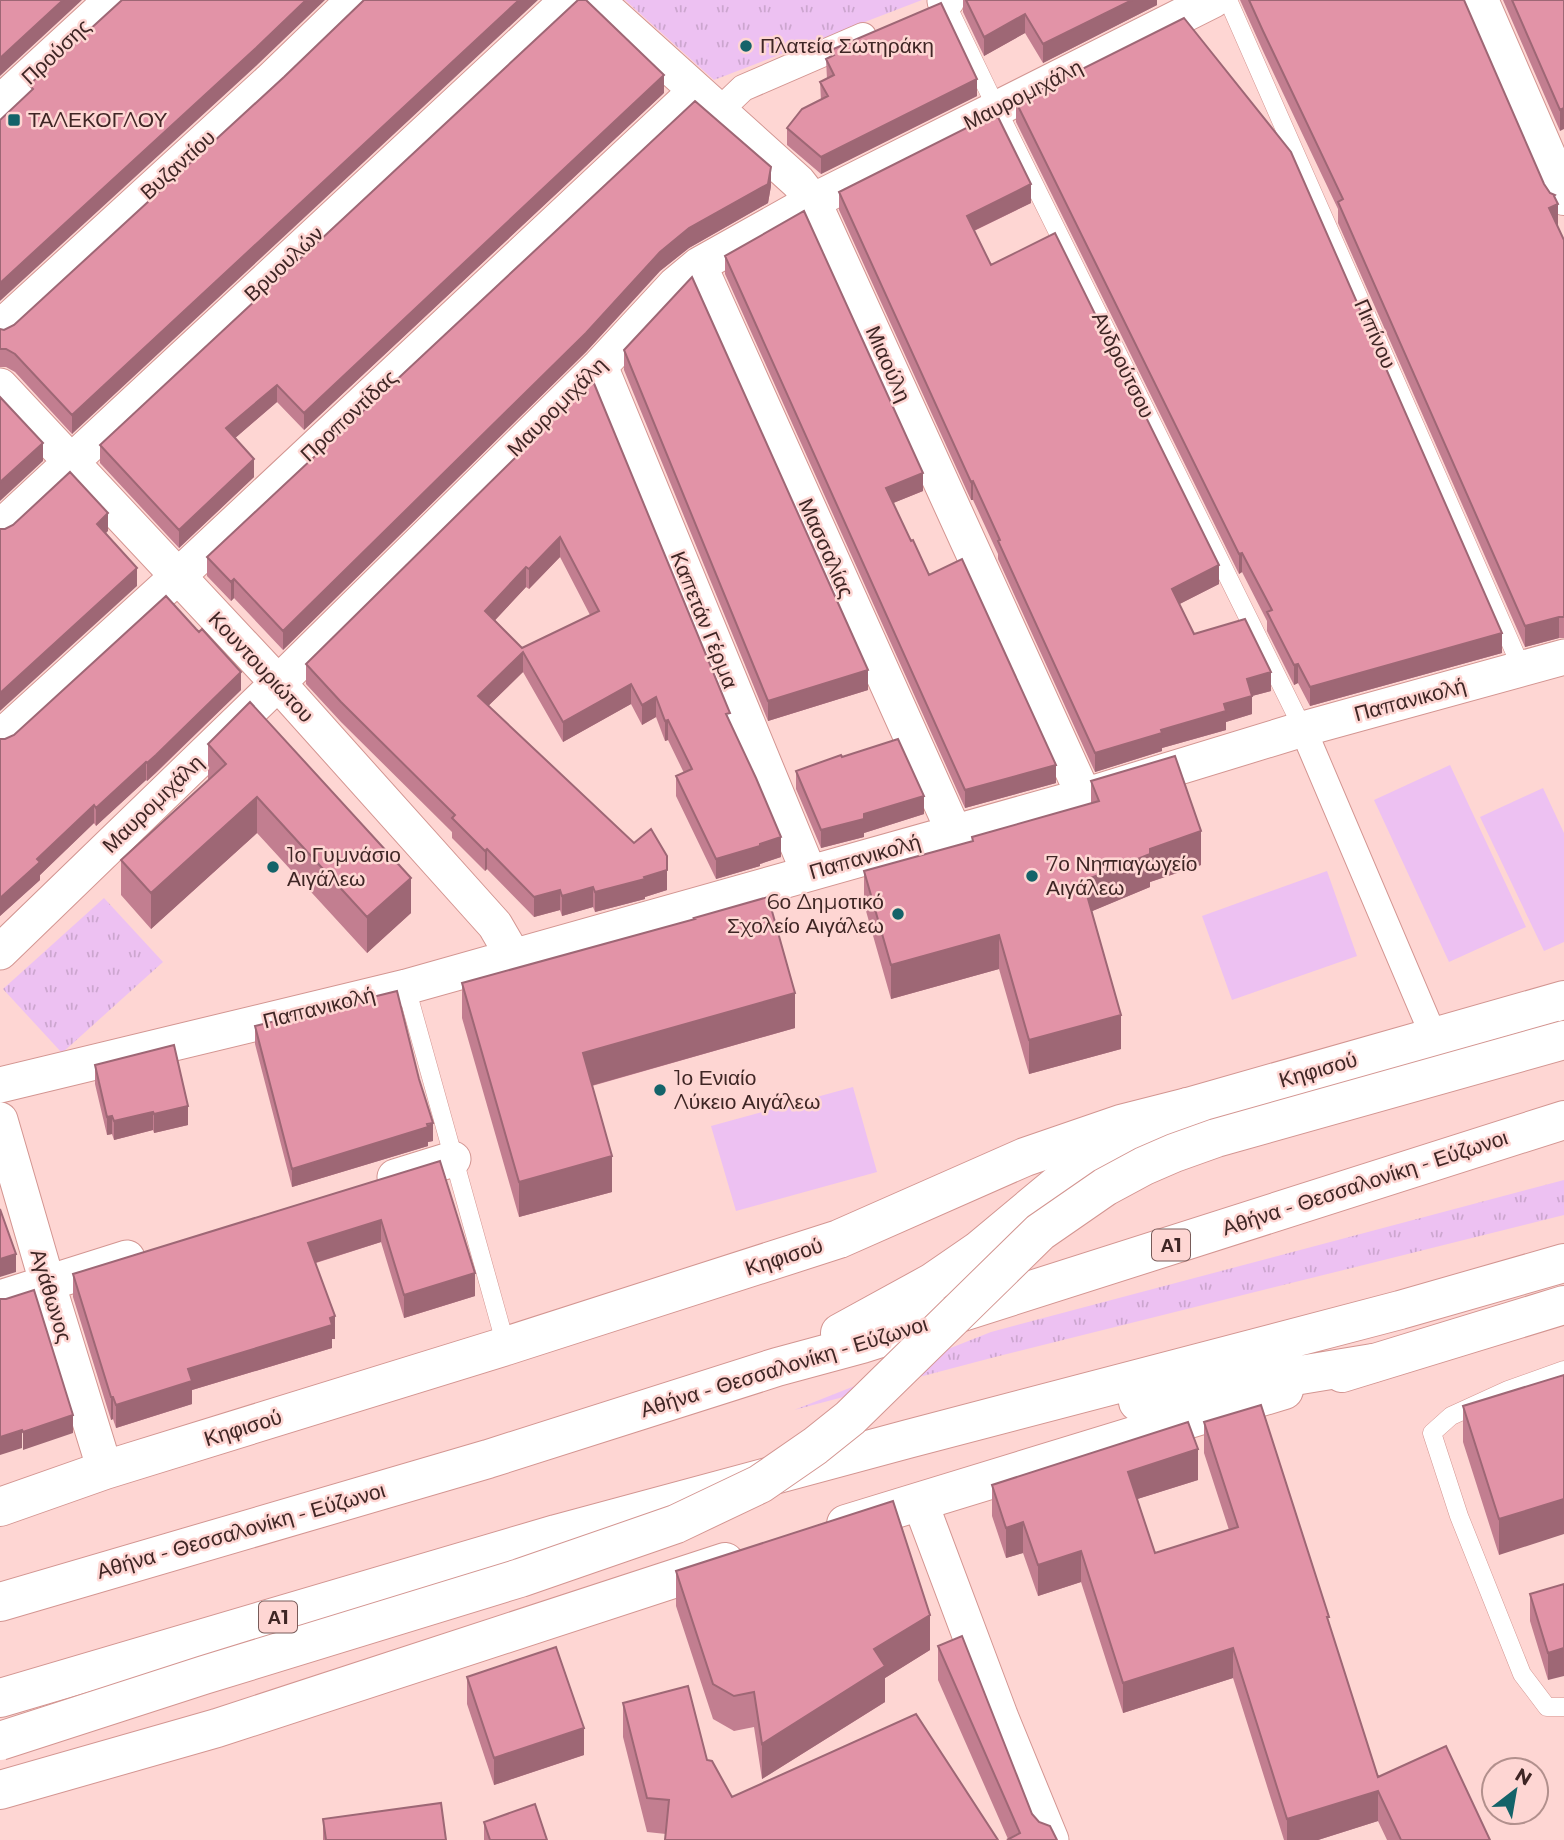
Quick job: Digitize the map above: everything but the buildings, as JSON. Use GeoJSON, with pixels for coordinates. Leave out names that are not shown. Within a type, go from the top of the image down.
{"type":"FeatureCollection","features":[{"type":"Feature","properties":{"kind":"main road"},"geometry":{"type":"LineString","coordinates":[[1479,0],[1564,196]]}},
{"type":"Feature","properties":{"kind":"main road","name":"Κηφισού"},"geometry":{"type":"LineString","coordinates":[[0,1507],[105,1470],[839,1239],[1025,1157],[1121,1124],[1564,1000]]}},
{"type":"Feature","properties":{"kind":"main road"},"geometry":{"type":"LineString","coordinates":[[0,1741],[520,1578],[676,1524],[760,1484],[815,1446],[850,1418],[1040,1232],[1105,1187],[1144,1166],[1216,1138],[1564,1040]]}},
{"type":"Feature","properties":{"kind":"main road"},"geometry":{"type":"LineString","coordinates":[[777,1367],[933,1282],[978,1251],[1062,1181],[1105,1152],[1188,1107]]}},
{"type":"Feature","properties":{"kind":"main road","name":"Αθήνα - Θεσσαλονίκη - Εύζωνοι"},"geometry":{"type":"LineString","coordinates":[[0,1602],[488,1459],[777,1367],[862,1344],[1564,1120]]}},
{"type":"Feature","properties":{"kind":"main road","name":"Α1"},"geometry":{"type":"LineString","coordinates":[[0,1699],[556,1534],[1400,1310],[1564,1263]]}},
{"type":"Feature","properties":{"kind":"main road"},"geometry":{"type":"LineString","coordinates":[[816,1533],[1564,1305]]}},
{"type":"Feature","properties":{"kind":"main road"},"geometry":{"type":"LineString","coordinates":[[908,1439],[1373,1363]]}},
{"type":"Feature","properties":{"kind":"main road"},"geometry":{"type":"LineString","coordinates":[[0,1790],[217,1728],[752,1553]]}},
{"type":"Feature","properties":{"kind":"street","name":"Προύσης"},"geometry":{"type":"LineString","coordinates":[[0,103],[112,0]]}},
{"type":"Feature","properties":{"kind":"street","name":"Βυζαντίου"},"geometry":{"type":"LineString","coordinates":[[0,328],[260,90],[354,0]]}},
{"type":"Feature","properties":{"kind":"street","name":"Βρυουλών"},"geometry":{"type":"LineString","coordinates":[[0,528],[568,0]]}},
{"type":"Feature","properties":{"kind":"street","name":"Μιαούλη"},"geometry":{"type":"LineString","coordinates":[[596,0],[798,182],[813,201],[1084,796]]}},
{"type":"Feature","properties":{"kind":"street","name":"Μαυρομιχάλη"},"geometry":{"type":"LineString","coordinates":[[0,952],[278,683],[600,366],[675,285],[699,265],[813,201],[1213,0]]}},
{"type":"Feature","properties":{"kind":"street","name":"Προποντίδας"},"geometry":{"type":"LineString","coordinates":[[0,738],[707,102],[727,102],[743,88],[882,28]]}},
{"type":"Feature","properties":{"kind":"street","name":"Μασσαλίας"},"geometry":{"type":"LineString","coordinates":[[699,265],[954,832]]}},
{"type":"Feature","properties":{"kind":"street","name":"Καπετάν Γέρμα"},"geometry":{"type":"LineString","coordinates":[[600,366],[809,873]]}},
{"type":"Feature","properties":{"kind":"street","name":"Κουντουριώτου"},"geometry":{"type":"LineString","coordinates":[[0,386],[278,683],[495,925],[513,956]]}},
{"type":"Feature","properties":{"kind":"street","name":"Παπανικολή"},"geometry":{"type":"LineString","coordinates":[[0,1085],[406,987],[1084,796],[1303,729],[1564,657]]}},
{"type":"Feature","properties":{"kind":"street"},"geometry":{"type":"LineString","coordinates":[[1303,729],[1434,1037]]}},
{"type":"Feature","properties":{"kind":"street","name":"Αγάθωνος"},"geometry":{"type":"LineString","coordinates":[[0,1120],[105,1470]]}},
{"type":"Feature","properties":{"kind":"street"},"geometry":{"type":"LineString","coordinates":[[361,1187],[453,1159]]}},
{"type":"Feature","properties":{"kind":"street"},"geometry":{"type":"LineString","coordinates":[[0,1298],[152,1250]]}},
{"type":"Feature","properties":{"kind":"street"},"geometry":{"type":"LineString","coordinates":[[920,1502],[1001,1718],[1051,1840]]}},
{"type":"Feature","properties":{"kind":"lane","name":"Πιπίνου"},"geometry":{"type":"LineString","coordinates":[[1228,0],[1522,669]]}},
{"type":"Feature","properties":{"kind":"lane","name":"Ανδρούτσου"},"geometry":{"type":"LineString","coordinates":[[937,4],[997,109],[1303,729]]}},
{"type":"Feature","properties":{"kind":"lane"},"geometry":{"type":"LineString","coordinates":[[406,987],[506,1346]]}},
{"type":"Feature","properties":{"kind":"lane"},"geometry":{"type":"LineString","coordinates":[[1564,1370],[1508,1390],[1451,1416],[1432,1433],[1459,1516],[1522,1674],[1547,1707],[1564,1707]]}},
{"type":"Feature","properties":{"kind":"green space","name":"Πλατεία Σωτηράκη"},"geometry":{"type":"Polygon","coordinates":[[[625,0],[922,0],[714,80],[625,0]]]}},
{"type":"Feature","properties":{"kind":"green space"},"geometry":{"type":"Polygon","coordinates":[[[1450,765],[1526,927],[1449,962],[1374,800],[1450,765]]]}},
{"type":"Feature","properties":{"kind":"green space"},"geometry":{"type":"Polygon","coordinates":[[[1543,788],[1564,833],[1564,942],[1544,951],[1480,817],[1543,788]]]}},
{"type":"Feature","properties":{"kind":"green space"},"geometry":{"type":"Polygon","coordinates":[[[1327,871],[1357,956],[1232,1000],[1202,916],[1327,871]]]}},
{"type":"Feature","properties":{"kind":"green space"},"geometry":{"type":"Polygon","coordinates":[[[104,898],[163,962],[62,1053],[3,989],[104,898]]]}},
{"type":"Feature","properties":{"kind":"green space"},"geometry":{"type":"Polygon","coordinates":[[[853,1087],[877,1172],[736,1211],[711,1126],[853,1087]]]}},
{"type":"Feature","properties":{"kind":"green space"},"geometry":{"type":"Polygon","coordinates":[[[1564,1180],[1564,1215],[794,1410],[991,1332],[1564,1180]]]}},
{"type":"Feature","properties":{"kind":"place","name":"Πλατεία Σωτηράκη"},"geometry":{"type":"Point","coordinates":[746,46]}},
{"type":"Feature","properties":{"kind":"place","name":"ΤΑΛΕΚΟΓΛΟΥ"},"geometry":{"type":"Point","coordinates":[14,120]}},
{"type":"Feature","properties":{"kind":"place","name":"1ο Γυμνάσιο Αιγάλεω"},"geometry":{"type":"Point","coordinates":[273,867]}},
{"type":"Feature","properties":{"kind":"place","name":"7ο Νηπιαγωγείο Αιγάλεω"},"geometry":{"type":"Point","coordinates":[1032,876]}},
{"type":"Feature","properties":{"kind":"place","name":"6ο Δημοτικό Σχολείο Αιγάλεω"},"geometry":{"type":"Point","coordinates":[898,914]}},
{"type":"Feature","properties":{"kind":"place","name":"1ο Ενιαίο Λύκειο Αιγάλεω"},"geometry":{"type":"Point","coordinates":[660,1090]}}]}
